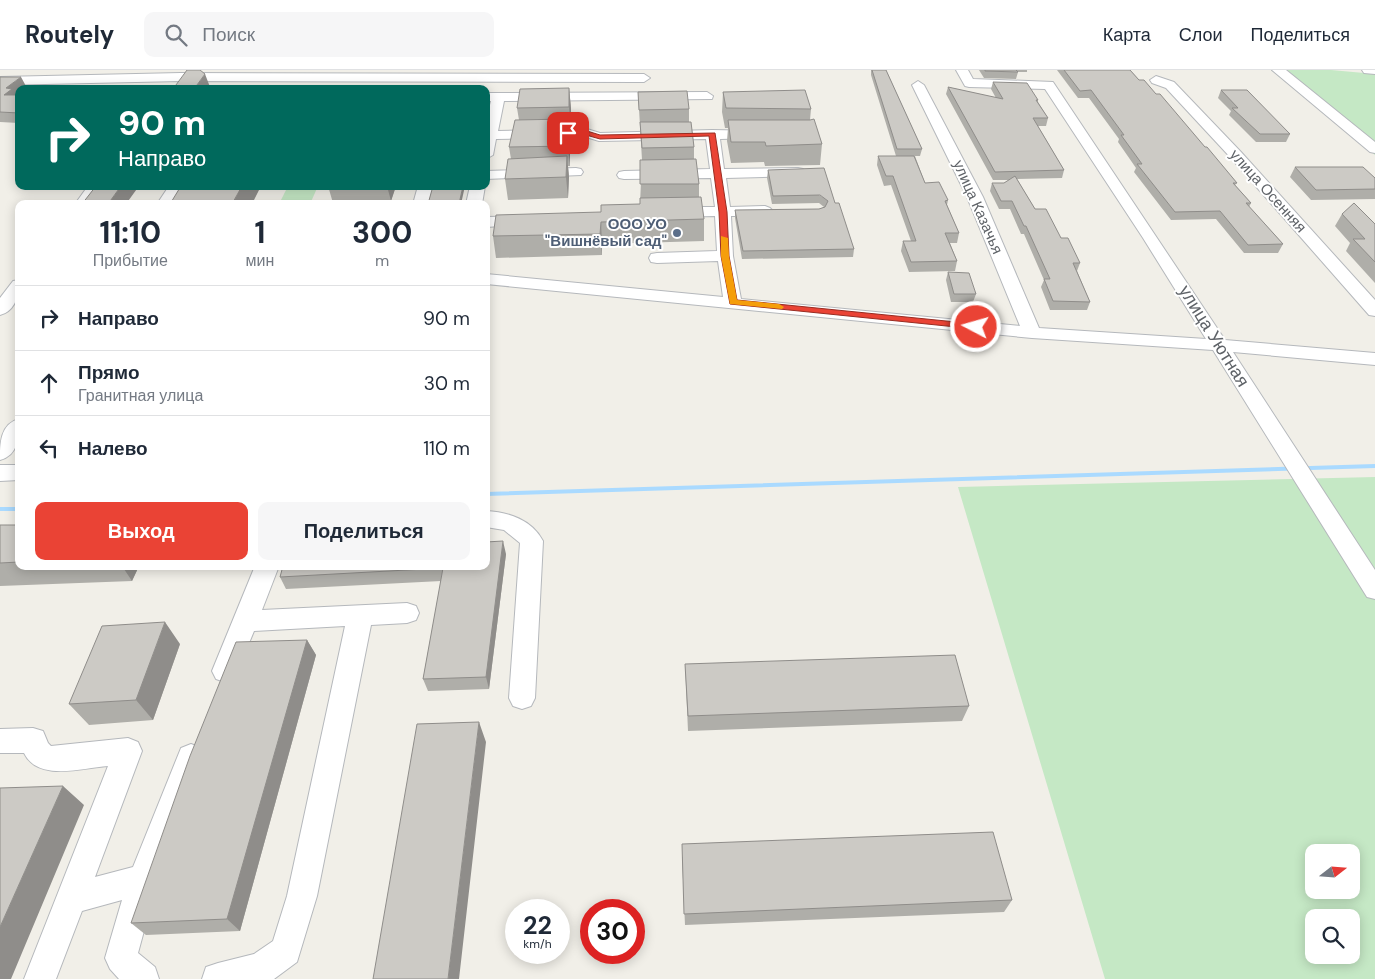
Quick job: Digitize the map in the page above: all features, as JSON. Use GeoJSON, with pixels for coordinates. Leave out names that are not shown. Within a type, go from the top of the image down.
{"type":"FeatureCollection","features":[{"type":"Feature","properties":{"kind":"street","name":"улица Уютная"},"geometry":{"type":"LineString","coordinates":[[962,70],[969,83],[1049,85],[1151,238],[1375,590]]}},
{"type":"Feature","properties":{"kind":"street"},"geometry":{"type":"LineString","coordinates":[[1278,70],[1375,149]]}},
{"type":"Feature","properties":{"kind":"street"},"geometry":{"type":"LineString","coordinates":[[1368,70],[1375,70]]}},
{"type":"Feature","properties":{"kind":"street"},"geometry":{"type":"LineString","coordinates":[[175,85],[184,74]]}},
{"type":"Feature","properties":{"kind":"street"},"geometry":{"type":"LineString","coordinates":[[0,81],[184,74],[644,78]]}},
{"type":"Feature","properties":{"kind":"street","name":"улица Осенняя"},"geometry":{"type":"LineString","coordinates":[[1156,80],[1170,85],[1236,154],[1375,311]]}},
{"type":"Feature","properties":{"kind":"street","name":"улица Казачья"},"geometry":{"type":"LineString","coordinates":[[918,84],[975,198],[1032,332]]}},
{"type":"Feature","properties":{"kind":"street"},"geometry":{"type":"LineString","coordinates":[[490,139],[492,97],[707,96]]}},
{"type":"Feature","properties":{"kind":"street"},"geometry":{"type":"LineString","coordinates":[[491,135],[587,133],[600,137],[770,134]]}},
{"type":"Feature","properties":{"kind":"street"},"geometry":{"type":"LineString","coordinates":[[712,134],[723,212],[725,256],[733,302]]}},
{"type":"Feature","properties":{"kind":"street"},"geometry":{"type":"LineString","coordinates":[[490,175],[576,172]]}},
{"type":"Feature","properties":{"kind":"street"},"geometry":{"type":"LineString","coordinates":[[624,175],[810,172]]}},
{"type":"Feature","properties":{"kind":"street"},"geometry":{"type":"LineString","coordinates":[[85,200],[93,190]]}},
{"type":"Feature","properties":{"kind":"street"},"geometry":{"type":"LineString","coordinates":[[655,212],[780,211]]}},
{"type":"Feature","properties":{"kind":"street"},"geometry":{"type":"LineString","coordinates":[[490,222],[544,220]]}},
{"type":"Feature","properties":{"kind":"street"},"geometry":{"type":"LineString","coordinates":[[657,258],[725,256]]}},
{"type":"Feature","properties":{"kind":"street"},"geometry":{"type":"LineString","coordinates":[[490,279],[1032,332],[1219,345],[1375,359]]}},
{"type":"Feature","properties":{"kind":"street"},"geometry":{"type":"LineString","coordinates":[[0,310],[15,291]]}},
{"type":"Feature","properties":{"kind":"street"},"geometry":{"type":"LineString","coordinates":[[0,453],[15,432]]}},
{"type":"Feature","properties":{"kind":"street"},"geometry":{"type":"LineString","coordinates":[[0,472],[15,472]]}},
{"type":"Feature","properties":{"kind":"street"},"geometry":{"type":"LineString","coordinates":[[490,519],[505,521],[521,529],[532,541],[522,698]]}},
{"type":"Feature","properties":{"kind":"street"},"geometry":{"type":"LineString","coordinates":[[215,695],[265,570]]}},
{"type":"Feature","properties":{"kind":"street"},"geometry":{"type":"LineString","coordinates":[[244,621],[407,613]]}},
{"type":"Feature","properties":{"kind":"street"},"geometry":{"type":"LineString","coordinates":[[218,979],[261,969],[286,951],[302,896],[361,615]]}},
{"type":"Feature","properties":{"kind":"street"},"geometry":{"type":"LineString","coordinates":[[143,979],[121,958],[142,879],[201,732]]}},
{"type":"Feature","properties":{"kind":"street"},"geometry":{"type":"LineString","coordinates":[[0,741],[33,740],[38,752],[47,759],[128,751],[40,979]]}},
{"type":"Feature","properties":{"kind":"street"},"geometry":{"type":"LineString","coordinates":[[70,899],[142,879]]}},
{"type":"Feature","properties":{"kind":"green space"},"geometry":{"type":"Polygon","coordinates":[[[1271,70],[1331,70],[1375,74],[1375,155],[1271,70]]]}},
{"type":"Feature","properties":{"kind":"green space"},"geometry":{"type":"Polygon","coordinates":[[[286,190],[316,190],[312,200],[281,200],[286,190]]]}},
{"type":"Feature","properties":{"kind":"green space"},"geometry":{"type":"Polygon","coordinates":[[[1375,477],[1375,979],[1105,979],[958,487],[1375,477]]]}},
{"type":"Feature","properties":{"kind":"building"},"geometry":{"type":"Polygon","coordinates":[[[187,70],[200,70],[205,74],[197,85],[176,85],[187,70]]]}},
{"type":"Feature","properties":{"kind":"building"},"geometry":{"type":"Polygon","coordinates":[[[872,70],[886,70],[922,149],[897,149],[872,70]]]}},
{"type":"Feature","properties":{"kind":"building"},"geometry":{"type":"Polygon","coordinates":[[[1016,70],[1018,72],[985,71],[1016,70]]]}},
{"type":"Feature","properties":{"kind":"building"},"geometry":{"type":"Polygon","coordinates":[[[1064,70],[1130,70],[1139,80],[1144,80],[1156,94],[1160,94],[1207,147],[1237,183],[1233,183],[1251,203],[1246,203],[1283,244],[1248,245],[1220,211],[1175,212],[1137,164],[1142,164],[1121,135],[1124,135],[1091,90],[1080,91],[1064,70]]]}},
{"type":"Feature","properties":{"kind":"building"},"geometry":{"type":"Polygon","coordinates":[[[0,77],[21,77],[6,88],[12,89],[4,95],[15,95],[15,113],[0,112],[0,77]]]}},
{"type":"Feature","properties":{"kind":"building"},"geometry":{"type":"Polygon","coordinates":[[[993,82],[1027,83],[1048,118],[1033,118],[1064,170],[995,172],[948,87],[1003,99],[993,82]]]}},
{"type":"Feature","properties":{"kind":"building"},"geometry":{"type":"Polygon","coordinates":[[[569,88],[569,107],[517,108],[520,89],[569,88]]]}},
{"type":"Feature","properties":{"kind":"building"},"geometry":{"type":"Polygon","coordinates":[[[805,90],[811,109],[726,108],[723,92],[805,90]]]}},
{"type":"Feature","properties":{"kind":"building"},"geometry":{"type":"Polygon","coordinates":[[[1221,90],[1247,90],[1290,134],[1260,134],[1232,108],[1238,108],[1221,90]]]}},
{"type":"Feature","properties":{"kind":"building"},"geometry":{"type":"Polygon","coordinates":[[[687,91],[689,109],[639,110],[638,92],[687,91]]]}},
{"type":"Feature","properties":{"kind":"building"},"geometry":{"type":"Polygon","coordinates":[[[568,119],[568,146],[509,147],[515,120],[568,119]]]}},
{"type":"Feature","properties":{"kind":"building"},"geometry":{"type":"Polygon","coordinates":[[[814,119],[822,144],[766,146],[765,142],[731,142],[728,120],[814,119]]]}},
{"type":"Feature","properties":{"kind":"building"},"geometry":{"type":"Polygon","coordinates":[[[640,122],[691,122],[694,147],[642,148],[640,122]]]}},
{"type":"Feature","properties":{"kind":"building"},"geometry":{"type":"Polygon","coordinates":[[[567,156],[566,177],[505,179],[508,159],[567,156]]]}},
{"type":"Feature","properties":{"kind":"building"},"geometry":{"type":"Polygon","coordinates":[[[878,156],[914,156],[925,183],[939,182],[948,200],[945,201],[959,233],[945,233],[957,261],[911,262],[903,241],[916,241],[893,176],[886,176],[878,156]]]}},
{"type":"Feature","properties":{"kind":"building"},"geometry":{"type":"Polygon","coordinates":[[[696,159],[699,184],[640,184],[640,160],[696,159]]]}},
{"type":"Feature","properties":{"kind":"building"},"geometry":{"type":"Polygon","coordinates":[[[1295,167],[1363,167],[1375,178],[1375,189],[1316,190],[1295,167]]]}},
{"type":"Feature","properties":{"kind":"building"},"geometry":{"type":"Polygon","coordinates":[[[824,168],[835,203],[839,203],[854,249],[743,251],[735,210],[819,209],[825,207],[828,201],[820,195],[773,196],[768,170],[824,168]]]}},
{"type":"Feature","properties":{"kind":"building"},"geometry":{"type":"Polygon","coordinates":[[[1015,176],[1035,209],[1046,209],[1061,238],[1068,238],[1080,263],[1073,263],[1090,302],[1053,301],[1044,279],[1050,279],[1026,226],[1024,226],[1012,201],[1001,201],[992,183],[1004,183],[1015,176]]]}},
{"type":"Feature","properties":{"kind":"building"},"geometry":{"type":"Polygon","coordinates":[[[93,190],[118,190],[111,200],[85,200],[93,190]]]}},
{"type":"Feature","properties":{"kind":"building"},"geometry":{"type":"Polygon","coordinates":[[[179,190],[240,190],[234,200],[172,200],[179,190]]]}},
{"type":"Feature","properties":{"kind":"building"},"geometry":{"type":"Polygon","coordinates":[[[432,190],[462,190],[460,200],[429,200],[432,190]]]}},
{"type":"Feature","properties":{"kind":"building"},"geometry":{"type":"Polygon","coordinates":[[[701,197],[704,219],[601,222],[600,234],[493,236],[496,215],[601,212],[601,205],[640,204],[640,198],[701,197]]]}},
{"type":"Feature","properties":{"kind":"building"},"geometry":{"type":"Polygon","coordinates":[[[1354,203],[1375,224],[1375,262],[1353,239],[1365,239],[1342,214],[1354,203]]]}},
{"type":"Feature","properties":{"kind":"building"},"geometry":{"type":"Polygon","coordinates":[[[948,272],[969,273],[976,294],[954,294],[948,272]]]}},
{"type":"Feature","properties":{"kind":"building"},"geometry":{"type":"Polygon","coordinates":[[[0,525],[15,525],[15,562],[0,563],[0,525]]]}},
{"type":"Feature","properties":{"kind":"building"},"geometry":{"type":"Polygon","coordinates":[[[503,541],[486,677],[423,679],[443,570],[490,570],[490,542],[503,541]]]}},
{"type":"Feature","properties":{"kind":"building"},"geometry":{"type":"Polygon","coordinates":[[[282,570],[407,570],[280,577],[282,570]]]}},
{"type":"Feature","properties":{"kind":"building"},"geometry":{"type":"Polygon","coordinates":[[[165,622],[136,700],[69,704],[102,626],[165,622]]]}},
{"type":"Feature","properties":{"kind":"building"},"geometry":{"type":"Polygon","coordinates":[[[307,640],[227,919],[131,923],[190,756],[236,642],[307,640]]]}},
{"type":"Feature","properties":{"kind":"building"},"geometry":{"type":"Polygon","coordinates":[[[955,655],[969,706],[688,716],[685,664],[955,655]]]}},
{"type":"Feature","properties":{"kind":"building"},"geometry":{"type":"Polygon","coordinates":[[[479,722],[448,979],[373,979],[417,724],[479,722]]]}},
{"type":"Feature","properties":{"kind":"building"},"geometry":{"type":"Polygon","coordinates":[[[63,786],[0,927],[0,788],[63,786]]]}},
{"type":"Feature","properties":{"kind":"building"},"geometry":{"type":"Polygon","coordinates":[[[993,832],[1012,900],[684,914],[682,844],[993,832]]]}},
{"type":"Feature","properties":{"kind":"waterway"},"geometry":{"type":"LineString","coordinates":[[490,494],[1375,466]]}},
{"type":"Feature","properties":{"kind":"waterway"},"geometry":{"type":"LineString","coordinates":[[0,509],[15,509]]}},
{"type":"Feature","properties":{"kind":"slow traffic"},"geometry":{"type":"LineString","coordinates":[[724,238],[725,256],[733,302],[779,307]]}},
{"type":"Feature","properties":{"kind":"place","name":"ООО УО \"Вишнёвый сад\""},"geometry":{"type":"Point","coordinates":[677,233]}},
{"type":"Feature","properties":{"kind":"route"},"geometry":{"type":"LineString","coordinates":[[568,133],[587,133],[600,137],[712,134],[723,212],[725,256],[733,302],[976,327]]}}]}
